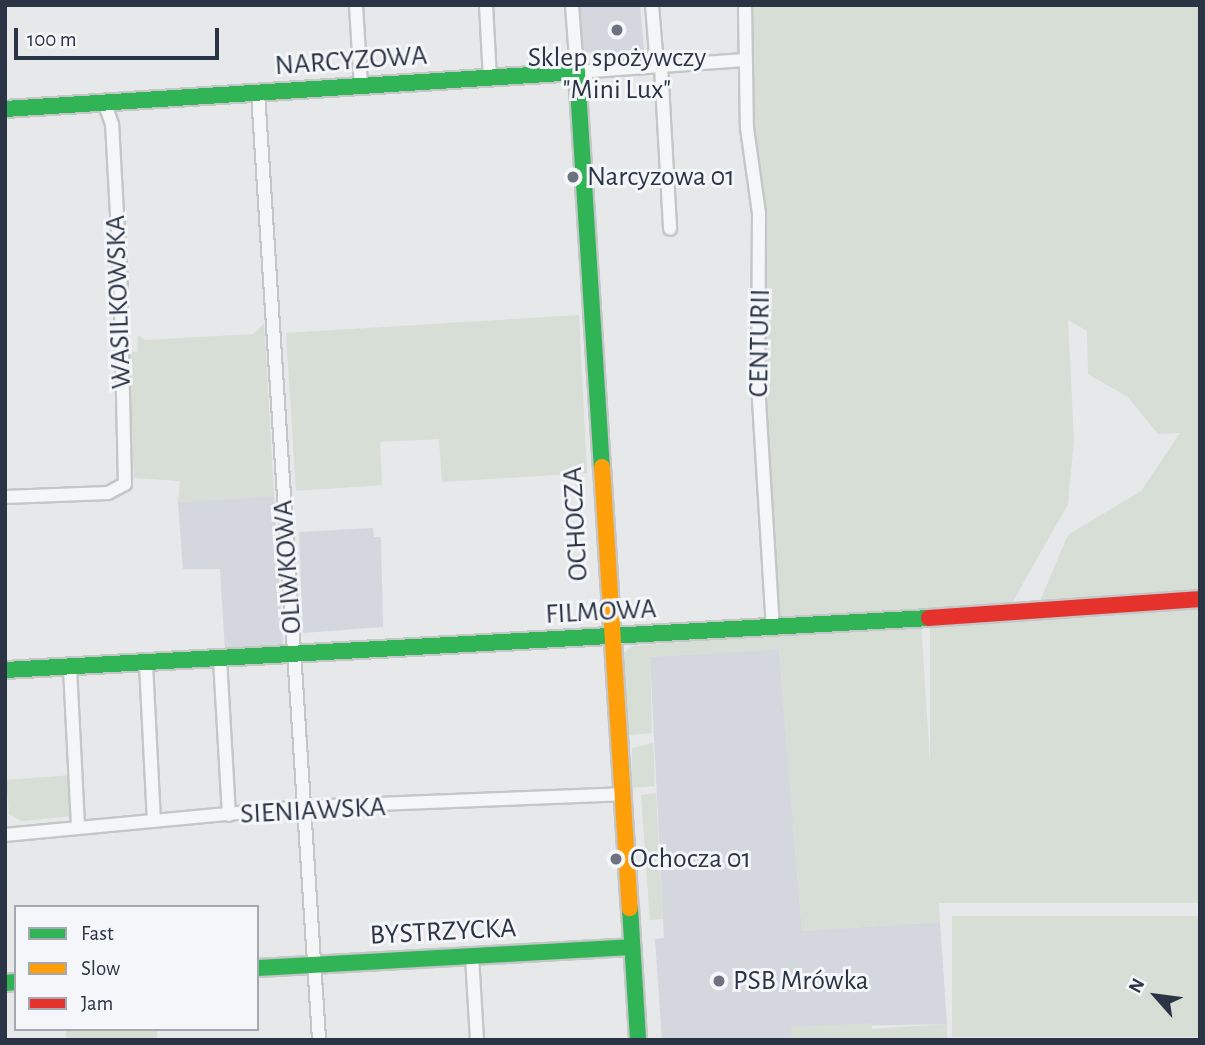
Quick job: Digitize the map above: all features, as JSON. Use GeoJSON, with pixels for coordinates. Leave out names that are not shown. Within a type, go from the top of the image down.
{"type":"FeatureCollection","features":[{"type":"Feature","properties":{"kind":"street"},"geometry":{"type":"LineString","coordinates":[[356,5],[361,86]]}},
{"type":"Feature","properties":{"kind":"street"},"geometry":{"type":"LineString","coordinates":[[486,5],[491,79]]}},
{"type":"Feature","properties":{"kind":"street","name":"OCHOCZA"},"geometry":{"type":"LineString","coordinates":[[572,5],[609,640],[638,1040]]}},
{"type":"Feature","properties":{"kind":"street"},"geometry":{"type":"LineString","coordinates":[[652,5],[670,229]]}},
{"type":"Feature","properties":{"kind":"street","name":"CENTURII"},"geometry":{"type":"LineString","coordinates":[[745,5],[745,60],[759,213],[758,384],[773,626]]}},
{"type":"Feature","properties":{"kind":"street","name":"NARCYZOWA"},"geometry":{"type":"LineString","coordinates":[[5,109],[491,79],[745,60]]}},
{"type":"Feature","properties":{"kind":"street","name":"OLIWKOWA"},"geometry":{"type":"LineString","coordinates":[[258,93],[319,1040]]}},
{"type":"Feature","properties":{"kind":"street","name":"WASILKOWSKA"},"geometry":{"type":"LineString","coordinates":[[5,498],[108,493],[122,489],[127,473],[112,124],[104,102]]}},
{"type":"Feature","properties":{"kind":"street","name":"FILMOWA"},"geometry":{"type":"LineString","coordinates":[[5,670],[609,640],[773,626],[1200,599]]}},
{"type":"Feature","properties":{"kind":"street"},"geometry":{"type":"LineString","coordinates":[[220,659],[229,815]]}},
{"type":"Feature","properties":{"kind":"street"},"geometry":{"type":"LineString","coordinates":[[146,664],[153,820]]}},
{"type":"Feature","properties":{"kind":"street"},"geometry":{"type":"LineString","coordinates":[[70,668],[78,824]]}},
{"type":"Feature","properties":{"kind":"street","name":"SIENIAWSKA"},"geometry":{"type":"LineString","coordinates":[[5,835],[78,824],[229,815],[302,807],[622,794]]}},
{"type":"Feature","properties":{"kind":"street","name":"BYSTRZYCKA"},"geometry":{"type":"LineString","coordinates":[[259,968],[631,947]]}},
{"type":"Feature","properties":{"kind":"street"},"geometry":{"type":"LineString","coordinates":[[472,956],[477,1040]]}},
{"type":"Feature","properties":{"kind":"shaded area"},"geometry":{"type":"Polygon","coordinates":[[[578,5],[640,5],[645,59],[604,62],[604,52],[581,53],[578,5]]]}},
{"type":"Feature","properties":{"kind":"shaded area"},"geometry":{"type":"Polygon","coordinates":[[[751,5],[1200,5],[1200,592],[1040,601],[1068,535],[1141,491],[1180,433],[1158,434],[1128,397],[1088,374],[1087,331],[1068,320],[1074,440],[1068,504],[1012,603],[777,617],[761,358],[765,224],[750,99],[751,5]]]}},
{"type":"Feature","properties":{"kind":"shaded area"},"geometry":{"type":"Polygon","coordinates":[[[579,315],[587,473],[442,482],[439,439],[380,442],[382,485],[296,491],[286,333],[579,315]]]}},
{"type":"Feature","properties":{"kind":"shaded area"},"geometry":{"type":"Polygon","coordinates":[[[264,323],[274,496],[178,502],[180,481],[134,478],[128,352],[137,352],[138,335],[145,340],[254,334],[264,323]]]}},
{"type":"Feature","properties":{"kind":"shaded area"},"geometry":{"type":"Polygon","coordinates":[[[274,496],[283,647],[225,651],[220,569],[183,569],[178,502],[274,496]]]}},
{"type":"Feature","properties":{"kind":"shaded area"},"geometry":{"type":"Polygon","coordinates":[[[373,528],[374,537],[381,537],[383,627],[303,633],[299,532],[373,528]]]}},
{"type":"Feature","properties":{"kind":"shaded area"},"geometry":{"type":"Polygon","coordinates":[[[930,605],[1200,605],[1200,903],[930,903],[930,605]]]}},
{"type":"Feature","properties":{"kind":"shaded area"},"geometry":{"type":"Polygon","coordinates":[[[921,622],[940,922],[802,931],[779,649],[650,657],[652,733],[631,735],[624,732],[622,654],[633,646],[921,622]]]}},
{"type":"Feature","properties":{"kind":"shaded area"},"geometry":{"type":"Polygon","coordinates":[[[779,649],[802,931],[940,922],[947,1024],[792,1027],[792,1040],[662,1040],[655,939],[664,938],[650,657],[779,649]]]}},
{"type":"Feature","properties":{"kind":"shaded area"},"geometry":{"type":"Polygon","coordinates":[[[653,743],[655,786],[631,788],[632,748],[653,743]]]}},
{"type":"Feature","properties":{"kind":"shaded area"},"geometry":{"type":"Polygon","coordinates":[[[72,775],[74,816],[21,821],[9,814],[6,780],[72,775]]]}},
{"type":"Feature","properties":{"kind":"shaded area"},"geometry":{"type":"Polygon","coordinates":[[[656,793],[663,919],[650,920],[641,795],[656,793]]]}},
{"type":"Feature","properties":{"kind":"shaded area"},"geometry":{"type":"Polygon","coordinates":[[[952,916],[1200,916],[1200,1037],[952,1037],[952,916]]]}},
{"type":"Feature","properties":{"kind":"shaded area"},"geometry":{"type":"Polygon","coordinates":[[[872,1023],[872,1029],[947,1024],[947,1040],[792,1040],[791,1027],[872,1023]]]}},
{"type":"Feature","properties":{"kind":"shaded area"},"geometry":{"type":"Polygon","coordinates":[[[66,1031],[157,1031],[157,1040],[66,1040],[66,1031]]]}},
{"type":"Feature","properties":{"kind":"traffic: fast"},"geometry":{"type":"LineString","coordinates":[[5,109],[577,72],[602,467]]}},
{"type":"Feature","properties":{"kind":"traffic: fast"},"geometry":{"type":"LineString","coordinates":[[5,670],[929,618]]}},
{"type":"Feature","properties":{"kind":"traffic: fast"},"geometry":{"type":"LineString","coordinates":[[630,908],[638,1040]]}},
{"type":"Feature","properties":{"kind":"traffic: fast"},"geometry":{"type":"LineString","coordinates":[[259,968],[631,947]]}},
{"type":"Feature","properties":{"kind":"traffic: fast"},"geometry":{"type":"LineString","coordinates":[[5,983],[14,982]]}},
{"type":"Feature","properties":{"kind":"traffic: slow"},"geometry":{"type":"LineString","coordinates":[[602,467],[630,908]]}},
{"type":"Feature","properties":{"kind":"traffic: jam"},"geometry":{"type":"LineString","coordinates":[[929,618],[1200,599]]}},
{"type":"Feature","properties":{"kind":"place","name":"Sklep spożywczy \"Mini Lux\""},"geometry":{"type":"Point","coordinates":[617,30]}},
{"type":"Feature","properties":{"kind":"place","name":"Narcyzowa 01"},"geometry":{"type":"Point","coordinates":[573,177]}},
{"type":"Feature","properties":{"kind":"place","name":"Ochocza 01"},"geometry":{"type":"Point","coordinates":[616,859]}},
{"type":"Feature","properties":{"kind":"place","name":"PSB Mrówka"},"geometry":{"type":"Point","coordinates":[719,981]}}]}
